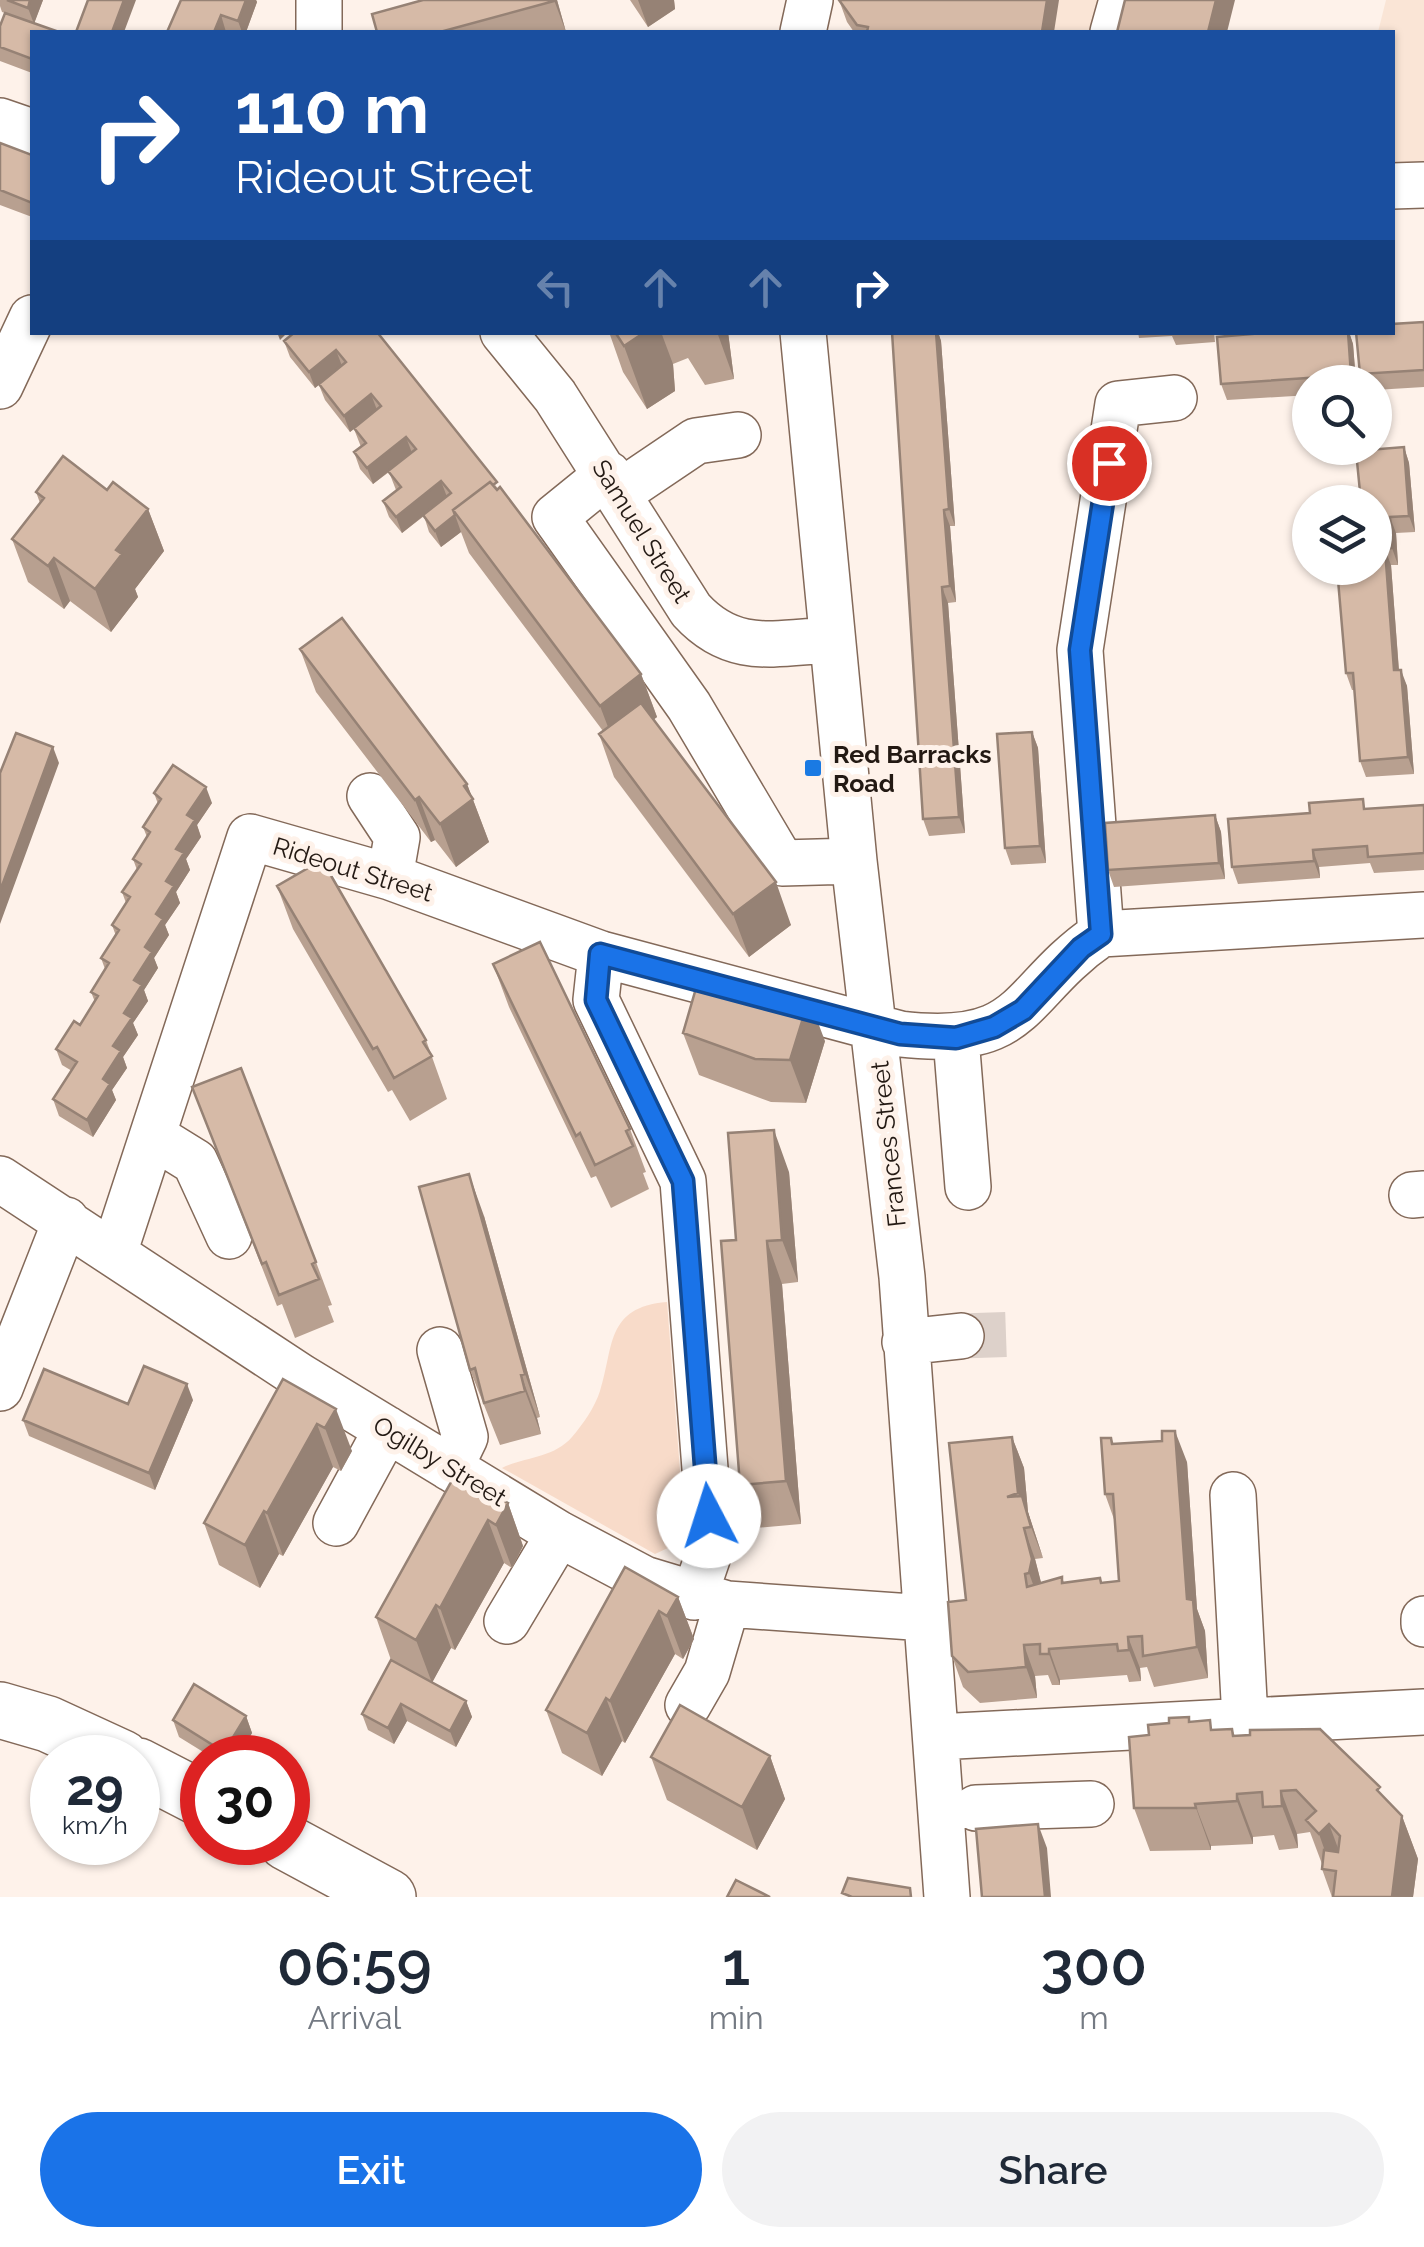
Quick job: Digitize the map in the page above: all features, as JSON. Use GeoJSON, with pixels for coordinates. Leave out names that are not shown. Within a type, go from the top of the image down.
{"type":"FeatureCollection","features":[{"type":"Feature","properties":{"kind":"main road"},"geometry":{"type":"LineString","coordinates":[[0,1710],[72,1735]]}},
{"type":"Feature","properties":{"kind":"main road"},"geometry":{"type":"LineString","coordinates":[[310,1855],[388,1897]]}},
{"type":"Feature","properties":{"kind":"street"},"geometry":{"type":"LineString","coordinates":[[318,0],[319,30]]}},
{"type":"Feature","properties":{"kind":"street"},"geometry":{"type":"LineString","coordinates":[[802,30],[810,0]]}},
{"type":"Feature","properties":{"kind":"street"},"geometry":{"type":"LineString","coordinates":[[1114,30],[1122,0]]}},
{"type":"Feature","properties":{"kind":"street"},"geometry":{"type":"LineString","coordinates":[[0,121],[30,131]]}},
{"type":"Feature","properties":{"kind":"street"},"geometry":{"type":"LineString","coordinates":[[1395,186],[1424,185]]}},
{"type":"Feature","properties":{"kind":"street"},"geometry":{"type":"LineString","coordinates":[[0,386],[30,322]]}},
{"type":"Feature","properties":{"kind":"street","name":"Samuel Street"},"geometry":{"type":"LineString","coordinates":[[504,335],[555,396],[692,610],[708,628],[727,640],[748,643],[831,640]]}},
{"type":"Feature","properties":{"kind":"street","name":"Frances Street"},"geometry":{"type":"LineString","coordinates":[[803,335],[831,640],[875,1026],[905,1342],[948,1897]]}},
{"type":"Feature","properties":{"kind":"street"},"geometry":{"type":"LineString","coordinates":[[1101,934],[1080,650],[1118,404],[1174,398]]}},
{"type":"Feature","properties":{"kind":"street"},"geometry":{"type":"LineString","coordinates":[[738,434],[696,441],[555,517],[689,706],[782,863],[854,861]]}},
{"type":"Feature","properties":{"kind":"street"},"geometry":{"type":"LineString","coordinates":[[370,796],[397,837],[390,877]]}},
{"type":"Feature","properties":{"kind":"street","name":"Rideout Street"},"geometry":{"type":"LineString","coordinates":[[114,1253],[250,837],[390,877],[600,954],[875,1026]]}},
{"type":"Feature","properties":{"kind":"street"},"geometry":{"type":"LineString","coordinates":[[875,1026],[956,1038],[994,1027],[1023,1010],[1081,948],[1101,934],[1424,915]]}},
{"type":"Feature","properties":{"kind":"street"},"geometry":{"type":"LineString","coordinates":[[600,954],[596,1000],[683,1181],[712,1547],[706,1672],[688,1705]]}},
{"type":"Feature","properties":{"kind":"street"},"geometry":{"type":"LineString","coordinates":[[956,1038],[968,1187]]}},
{"type":"Feature","properties":{"kind":"street"},"geometry":{"type":"LineString","coordinates":[[154,1136],[194,1162],[229,1236]]}},
{"type":"Feature","properties":{"kind":"street","name":"Ogilby Street"},"geometry":{"type":"LineString","coordinates":[[0,1180],[387,1430],[560,1534],[644,1579],[711,1601],[926,1618]]}},
{"type":"Feature","properties":{"kind":"street"},"geometry":{"type":"LineString","coordinates":[[0,1388],[66,1220]]}},
{"type":"Feature","properties":{"kind":"street"},"geometry":{"type":"LineString","coordinates":[[905,1342],[960,1336]]}},
{"type":"Feature","properties":{"kind":"street"},"geometry":{"type":"LineString","coordinates":[[440,1350],[465,1437],[450,1468]]}},
{"type":"Feature","properties":{"kind":"street"},"geometry":{"type":"LineString","coordinates":[[336,1523],[387,1430]]}},
{"type":"Feature","properties":{"kind":"street"},"geometry":{"type":"LineString","coordinates":[[1233,1496],[1244,1719]]}},
{"type":"Feature","properties":{"kind":"street"},"geometry":{"type":"LineString","coordinates":[[507,1621],[560,1534]]}},
{"type":"Feature","properties":{"kind":"street"},"geometry":{"type":"LineString","coordinates":[[937,1737],[1424,1712]]}},
{"type":"Feature","properties":{"kind":"street"},"geometry":{"type":"LineString","coordinates":[[1034,1731],[1040,1806]]}},
{"type":"Feature","properties":{"kind":"street"},"geometry":{"type":"LineString","coordinates":[[976,1808],[1091,1804]]}},
{"type":"Feature","properties":{"kind":"shaded area"},"geometry":{"type":"Polygon","coordinates":[[[854,0],[1101,0],[1094,30],[854,30],[854,0]]]}},
{"type":"Feature","properties":{"kind":"shaded area"},"geometry":{"type":"Polygon","coordinates":[[[1386,0],[1424,0],[1424,168],[1395,174],[1395,30],[1378,30],[1386,0]]]}},
{"type":"Feature","properties":{"kind":"shaded area"},"geometry":{"type":"Polygon","coordinates":[[[667,1302],[684,1523],[683,1541],[655,1554],[502,1468],[548,1453],[572,1437],[598,1397],[611,1345],[622,1321],[647,1305],[667,1302]]]}},
{"type":"Feature","properties":{"kind":"building"},"geometry":{"type":"Polygon","coordinates":[[[7,0],[30,0],[28,8],[7,0]]]}},
{"type":"Feature","properties":{"kind":"building"},"geometry":{"type":"Polygon","coordinates":[[[88,0],[124,0],[113,30],[77,30],[88,0]]]}},
{"type":"Feature","properties":{"kind":"building"},"geometry":{"type":"Polygon","coordinates":[[[181,0],[246,0],[238,21],[221,15],[215,30],[168,30],[181,0]]]}},
{"type":"Feature","properties":{"kind":"building"},"geometry":{"type":"Polygon","coordinates":[[[423,0],[554,0],[447,30],[376,30],[372,14],[423,0]]]}},
{"type":"Feature","properties":{"kind":"building"},"geometry":{"type":"Polygon","coordinates":[[[839,0],[1047,0],[1042,30],[867,30],[857,25],[839,0]]]}},
{"type":"Feature","properties":{"kind":"building"},"geometry":{"type":"Polygon","coordinates":[[[1125,0],[1216,0],[1208,30],[1118,30],[1125,0]]]}},
{"type":"Feature","properties":{"kind":"building"},"geometry":{"type":"Polygon","coordinates":[[[5,13],[53,30],[30,30],[30,58],[0,47],[0,26],[5,13]]]}},
{"type":"Feature","properties":{"kind":"building"},"geometry":{"type":"Polygon","coordinates":[[[0,143],[30,154],[30,202],[0,190],[0,143]]]}},
{"type":"Feature","properties":{"kind":"building"},"geometry":{"type":"Polygon","coordinates":[[[1424,322],[1424,370],[1392,372],[1392,365],[1359,365],[1356,335],[1395,335],[1395,324],[1424,322]]]}},
{"type":"Feature","properties":{"kind":"building"},"geometry":{"type":"Polygon","coordinates":[[[291,335],[379,335],[497,482],[490,482],[453,510],[455,515],[435,531],[423,515],[451,493],[441,481],[396,517],[383,501],[401,487],[388,471],[416,449],[406,437],[367,468],[354,452],[366,443],[354,428],[381,406],[371,394],[344,416],[319,384],[346,362],[336,350],[309,372],[284,341],[291,335]]]}},
{"type":"Feature","properties":{"kind":"building"},"geometry":{"type":"Polygon","coordinates":[[[617,335],[640,335],[624,346],[617,335]]]}},
{"type":"Feature","properties":{"kind":"building"},"geometry":{"type":"Polygon","coordinates":[[[892,335],[936,335],[949,509],[944,510],[950,586],[942,587],[959,817],[923,819],[892,335]]]}},
{"type":"Feature","properties":{"kind":"building"},"geometry":{"type":"Polygon","coordinates":[[[1348,335],[1350,365],[1292,365],[1292,379],[1221,384],[1217,337],[1348,335]]]}},
{"type":"Feature","properties":{"kind":"building"},"geometry":{"type":"Polygon","coordinates":[[[1404,447],[1409,516],[1392,517],[1392,485],[1359,485],[1357,465],[1392,465],[1392,448],[1404,447]]]}},
{"type":"Feature","properties":{"kind":"building"},"geometry":{"type":"Polygon","coordinates":[[[63,456],[107,490],[113,482],[148,509],[116,550],[122,554],[95,589],[54,558],[48,566],[12,539],[44,498],[36,492],[63,456]]]}},
{"type":"Feature","properties":{"kind":"building"},"geometry":{"type":"Polygon","coordinates":[[[490,482],[497,490],[500,487],[641,674],[600,706],[453,510],[490,482]]]}},
{"type":"Feature","properties":{"kind":"building"},"geometry":{"type":"Polygon","coordinates":[[[1338,585],[1388,585],[1394,670],[1401,670],[1408,757],[1360,761],[1353,673],[1346,673],[1338,585]]]}},
{"type":"Feature","properties":{"kind":"building"},"geometry":{"type":"Polygon","coordinates":[[[342,618],[467,784],[464,786],[473,799],[440,824],[419,797],[415,800],[300,649],[342,618]]]}},
{"type":"Feature","properties":{"kind":"building"},"geometry":{"type":"Polygon","coordinates":[[[641,703],[776,882],[733,914],[599,734],[641,703]]]}},
{"type":"Feature","properties":{"kind":"building"},"geometry":{"type":"Polygon","coordinates":[[[1032,732],[1040,846],[1005,848],[997,734],[1032,732]]]}},
{"type":"Feature","properties":{"kind":"building"},"geometry":{"type":"Polygon","coordinates":[[[16,733],[53,747],[0,891],[0,773],[16,733]]]}},
{"type":"Feature","properties":{"kind":"building"},"geometry":{"type":"Polygon","coordinates":[[[173,765],[206,787],[187,815],[195,820],[176,849],[184,853],[166,881],[174,886],[156,914],[163,919],[145,947],[152,952],[134,980],[142,985],[124,1013],[132,1018],[113,1046],[121,1051],[103,1079],[110,1084],[87,1120],[53,1099],[77,1062],[56,1049],[74,1021],[80,1025],[98,996],[91,992],[109,963],[101,958],[119,930],[112,925],[130,897],[122,892],[141,864],[133,859],[150,832],[143,827],[161,799],[154,793],[173,765]]]}},
{"type":"Feature","properties":{"kind":"building"},"geometry":{"type":"Polygon","coordinates":[[[1363,799],[1364,809],[1424,805],[1424,853],[1368,857],[1367,846],[1313,850],[1314,861],[1232,867],[1228,819],[1310,813],[1309,803],[1363,799]]]}},
{"type":"Feature","properties":{"kind":"building"},"geometry":{"type":"Polygon","coordinates":[[[1215,815],[1219,863],[1108,870],[1105,823],[1215,815]]]}},
{"type":"Feature","properties":{"kind":"building"},"geometry":{"type":"Polygon","coordinates":[[[322,860],[432,1056],[394,1078],[277,886],[322,860]]]}},
{"type":"Feature","properties":{"kind":"building"},"geometry":{"type":"Polygon","coordinates":[[[540,942],[630,1129],[626,1131],[633,1146],[595,1165],[580,1133],[576,1136],[493,964],[540,942]]]}},
{"type":"Feature","properties":{"kind":"building"},"geometry":{"type":"Polygon","coordinates":[[[701,971],[809,999],[790,1060],[755,1059],[683,1033],[701,971]]]}},
{"type":"Feature","properties":{"kind":"building"},"geometry":{"type":"Polygon","coordinates":[[[241,1068],[316,1262],[312,1264],[319,1279],[279,1295],[266,1262],[262,1264],[192,1087],[241,1068]]]}},
{"type":"Feature","properties":{"kind":"building"},"geometry":{"type":"Polygon","coordinates":[[[774,1130],[782,1240],[767,1241],[786,1481],[740,1485],[721,1241],[736,1240],[728,1133],[774,1130]]]}},
{"type":"Feature","properties":{"kind":"building"},"geometry":{"type":"Polygon","coordinates":[[[469,1174],[525,1374],[521,1375],[525,1391],[484,1403],[475,1368],[470,1370],[419,1187],[469,1174]]]}},
{"type":"Feature","properties":{"kind":"building"},"geometry":{"type":"Polygon","coordinates":[[[144,1366],[187,1384],[149,1473],[23,1420],[44,1369],[128,1404],[144,1366]]]}},
{"type":"Feature","properties":{"kind":"building"},"geometry":{"type":"Polygon","coordinates":[[[283,1379],[336,1409],[325,1428],[317,1424],[245,1545],[204,1523],[283,1379]]]}},
{"type":"Feature","properties":{"kind":"building"},"geometry":{"type":"Polygon","coordinates":[[[1162,1431],[1175,1431],[1187,1599],[1193,1600],[1197,1647],[1143,1656],[1142,1636],[1128,1637],[1129,1650],[1118,1651],[1117,1644],[1049,1649],[1049,1654],[1040,1654],[1040,1644],[1024,1645],[1026,1667],[968,1672],[952,1656],[948,1602],[966,1600],[949,1443],[1012,1437],[1018,1493],[1007,1497],[1022,1496],[1031,1527],[1024,1528],[1032,1559],[1029,1573],[1025,1574],[1027,1587],[1062,1577],[1062,1583],[1100,1578],[1101,1583],[1119,1581],[1113,1494],[1105,1494],[1101,1438],[1111,1438],[1112,1444],[1162,1441],[1162,1431]]]}},
{"type":"Feature","properties":{"kind":"building"},"geometry":{"type":"Polygon","coordinates":[[[455,1475],[508,1503],[496,1525],[488,1520],[440,1608],[436,1605],[416,1640],[376,1617],[455,1475]]]}},
{"type":"Feature","properties":{"kind":"building"},"geometry":{"type":"Polygon","coordinates":[[[625,1567],[678,1597],[667,1616],[659,1611],[610,1701],[606,1698],[587,1733],[546,1710],[625,1567]]]}},
{"type":"Feature","properties":{"kind":"building"},"geometry":{"type":"Polygon","coordinates":[[[391,1660],[466,1701],[450,1731],[401,1704],[388,1728],[362,1714],[391,1660]]]}},
{"type":"Feature","properties":{"kind":"building"},"geometry":{"type":"Polygon","coordinates":[[[194,1684],[246,1716],[234,1735],[197,1735],[173,1720],[194,1684]]]}},
{"type":"Feature","properties":{"kind":"building"},"geometry":{"type":"Polygon","coordinates":[[[680,1705],[770,1756],[742,1807],[651,1757],[680,1705]]]}},
{"type":"Feature","properties":{"kind":"building"},"geometry":{"type":"Polygon","coordinates":[[[1189,1717],[1189,1722],[1210,1720],[1211,1730],[1232,1729],[1233,1736],[1250,1735],[1250,1730],[1320,1729],[1380,1787],[1377,1790],[1402,1816],[1392,1897],[1333,1897],[1336,1871],[1322,1869],[1324,1850],[1338,1852],[1340,1836],[1329,1824],[1319,1834],[1306,1820],[1316,1811],[1296,1790],[1281,1791],[1282,1806],[1263,1807],[1262,1792],[1237,1794],[1237,1801],[1195,1804],[1196,1808],[1134,1808],[1129,1737],[1149,1735],[1148,1725],[1169,1723],[1169,1718],[1189,1717]]]}},
{"type":"Feature","properties":{"kind":"building"},"geometry":{"type":"Polygon","coordinates":[[[1038,1824],[1045,1897],[982,1897],[976,1829],[1038,1824]]]}},
{"type":"Feature","properties":{"kind":"building"},"geometry":{"type":"Polygon","coordinates":[[[848,1878],[910,1888],[911,1897],[852,1897],[842,1893],[848,1878]]]}},
{"type":"Feature","properties":{"kind":"building"},"geometry":{"type":"Polygon","coordinates":[[[736,1880],[770,1897],[727,1897],[736,1880]]]}},
{"type":"Feature","properties":{"kind":"tunnel"},"geometry":{"type":"LineString","coordinates":[[961,1336],[1018,1334]]}},
{"type":"Feature","properties":{"kind":"place","name":"Red Barracks Road"},"geometry":{"type":"Point","coordinates":[813,768]}},
{"type":"Feature","properties":{"kind":"route"},"geometry":{"type":"LineString","coordinates":[[709,1516],[683,1181],[596,1000],[600,954],[900,1034],[956,1038],[994,1027],[1023,1010],[1081,948],[1101,934],[1080,650],[1109,463]]}}]}
